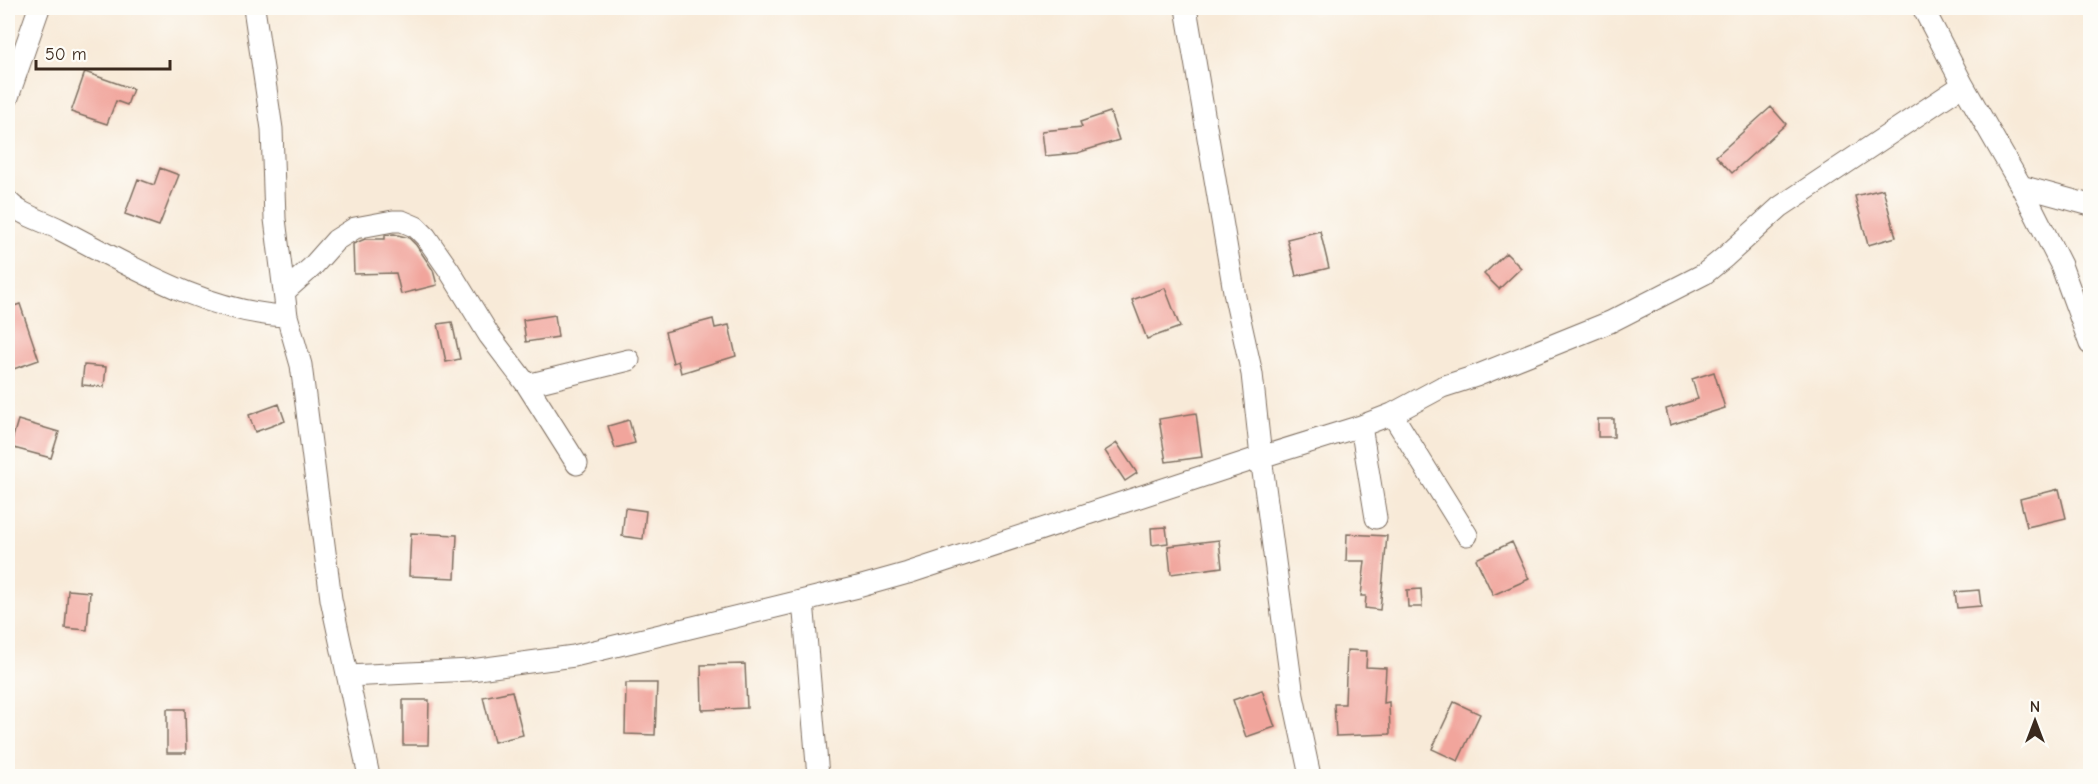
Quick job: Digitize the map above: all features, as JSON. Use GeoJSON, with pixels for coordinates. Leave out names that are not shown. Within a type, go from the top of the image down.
{"type":"FeatureCollection","features":[{"type":"Feature","properties":{"kind":"street"},"geometry":{"type":"LineString","coordinates":[[8,98],[39,8]]}},
{"type":"Feature","properties":{"kind":"street"},"geometry":{"type":"LineString","coordinates":[[254,8],[272,129],[275,219],[287,316],[301,365],[331,599],[369,777]]}},
{"type":"Feature","properties":{"kind":"street"},"geometry":{"type":"LineString","coordinates":[[1186,8],[1234,297],[1252,374],[1293,696],[1310,777]]}},
{"type":"Feature","properties":{"kind":"street"},"geometry":{"type":"LineString","coordinates":[[1923,8],[1963,85],[2021,186],[2061,265],[2091,344]]}},
{"type":"Feature","properties":{"kind":"street"},"geometry":{"type":"LineString","coordinates":[[348,676],[471,670],[574,656],[803,601],[908,573],[1361,426],[1392,414],[1442,387],[1476,376],[1610,322],[1704,273],[1780,207],[1963,85]]}},
{"type":"Feature","properties":{"kind":"street"},"geometry":{"type":"LineString","coordinates":[[2021,186],[2091,205]]}},
{"type":"Feature","properties":{"kind":"street"},"geometry":{"type":"LineString","coordinates":[[10,208],[45,222],[177,288],[202,298],[265,315],[287,316]]}},
{"type":"Feature","properties":{"kind":"street"},"geometry":{"type":"LineString","coordinates":[[284,292],[312,267],[336,240],[355,228],[402,221],[416,227],[426,237],[489,335],[526,385],[577,464]]}},
{"type":"Feature","properties":{"kind":"street"},"geometry":{"type":"LineString","coordinates":[[526,385],[629,360]]}},
{"type":"Feature","properties":{"kind":"street"},"geometry":{"type":"LineString","coordinates":[[1392,414],[1467,535]]}},
{"type":"Feature","properties":{"kind":"street"},"geometry":{"type":"LineString","coordinates":[[1361,426],[1376,518]]}},
{"type":"Feature","properties":{"kind":"street"},"geometry":{"type":"LineString","coordinates":[[803,601],[818,777]]}},
{"type":"Feature","properties":{"kind":"building"},"geometry":{"type":"Polygon","coordinates":[[[85,72],[133,89],[127,105],[116,101],[107,124],[71,112],[85,72]]]}},
{"type":"Feature","properties":{"kind":"building"},"geometry":{"type":"Polygon","coordinates":[[[1771,107],[1786,124],[1732,173],[1716,156],[1771,107]]]}},
{"type":"Feature","properties":{"kind":"building"},"geometry":{"type":"Polygon","coordinates":[[[1110,112],[1119,140],[1077,153],[1045,156],[1042,131],[1082,127],[1080,122],[1110,112]]]}},
{"type":"Feature","properties":{"kind":"building"},"geometry":{"type":"Polygon","coordinates":[[[160,168],[179,175],[159,226],[125,214],[138,179],[154,185],[160,168]]]}},
{"type":"Feature","properties":{"kind":"building"},"geometry":{"type":"Polygon","coordinates":[[[1883,189],[1896,237],[1868,245],[1855,196],[1883,189]]]}},
{"type":"Feature","properties":{"kind":"building"},"geometry":{"type":"Polygon","coordinates":[[[1320,231],[1329,268],[1296,276],[1287,239],[1320,231]]]}},
{"type":"Feature","properties":{"kind":"building"},"geometry":{"type":"Polygon","coordinates":[[[394,234],[409,238],[416,245],[433,270],[437,285],[401,294],[396,273],[354,274],[353,244],[365,239],[385,239],[385,235],[394,234]]]}},
{"type":"Feature","properties":{"kind":"building"},"geometry":{"type":"Polygon","coordinates":[[[1506,253],[1521,268],[1499,289],[1484,274],[1506,253]]]}},
{"type":"Feature","properties":{"kind":"building"},"geometry":{"type":"Polygon","coordinates":[[[1165,288],[1180,327],[1147,339],[1132,300],[1165,288]]]}},
{"type":"Feature","properties":{"kind":"building"},"geometry":{"type":"Polygon","coordinates":[[[20,304],[39,360],[8,371],[8,308],[20,304]]]}},
{"type":"Feature","properties":{"kind":"building"},"geometry":{"type":"Polygon","coordinates":[[[555,315],[558,337],[526,342],[523,320],[555,315]]]}},
{"type":"Feature","properties":{"kind":"building"},"geometry":{"type":"Polygon","coordinates":[[[713,319],[715,328],[729,325],[736,356],[681,373],[678,361],[673,363],[665,332],[713,319]]]}},
{"type":"Feature","properties":{"kind":"building"},"geometry":{"type":"Polygon","coordinates":[[[452,322],[460,359],[446,362],[438,324],[452,322]]]}},
{"type":"Feature","properties":{"kind":"building"},"geometry":{"type":"Polygon","coordinates":[[[84,365],[106,367],[104,387],[82,385],[84,365]]]}},
{"type":"Feature","properties":{"kind":"building"},"geometry":{"type":"Polygon","coordinates":[[[1714,372],[1725,408],[1670,425],[1666,409],[1698,399],[1692,379],[1714,372]]]}},
{"type":"Feature","properties":{"kind":"building"},"geometry":{"type":"Polygon","coordinates":[[[279,404],[285,421],[255,432],[249,415],[279,404]]]}},
{"type":"Feature","properties":{"kind":"building"},"geometry":{"type":"Polygon","coordinates":[[[1196,413],[1202,457],[1166,462],[1159,419],[1196,413]]]}},
{"type":"Feature","properties":{"kind":"building"},"geometry":{"type":"Polygon","coordinates":[[[1598,419],[1614,419],[1614,437],[1598,437],[1598,419]]]}},
{"type":"Feature","properties":{"kind":"building"},"geometry":{"type":"Polygon","coordinates":[[[18,420],[59,432],[51,458],[10,447],[18,420]]]}},
{"type":"Feature","properties":{"kind":"building"},"geometry":{"type":"Polygon","coordinates":[[[629,420],[635,443],[615,448],[608,426],[629,420]]]}},
{"type":"Feature","properties":{"kind":"building"},"geometry":{"type":"Polygon","coordinates":[[[1117,443],[1137,473],[1125,481],[1105,451],[1117,443]]]}},
{"type":"Feature","properties":{"kind":"building"},"geometry":{"type":"Polygon","coordinates":[[[2059,489],[2066,518],[2027,527],[2020,499],[2059,489]]]}},
{"type":"Feature","properties":{"kind":"building"},"geometry":{"type":"Polygon","coordinates":[[[625,508],[646,511],[643,539],[622,536],[625,508]]]}},
{"type":"Feature","properties":{"kind":"building"},"geometry":{"type":"Polygon","coordinates":[[[1166,527],[1168,543],[1152,545],[1151,528],[1166,527]]]}},
{"type":"Feature","properties":{"kind":"building"},"geometry":{"type":"Polygon","coordinates":[[[411,533],[457,535],[455,578],[409,576],[411,533]]]}},
{"type":"Feature","properties":{"kind":"building"},"geometry":{"type":"Polygon","coordinates":[[[1347,534],[1387,536],[1380,610],[1365,608],[1366,596],[1361,596],[1365,561],[1346,561],[1347,534]]]}},
{"type":"Feature","properties":{"kind":"building"},"geometry":{"type":"Polygon","coordinates":[[[1219,540],[1222,567],[1171,574],[1168,546],[1219,540]]]}},
{"type":"Feature","properties":{"kind":"building"},"geometry":{"type":"Polygon","coordinates":[[[1512,542],[1529,579],[1493,595],[1476,559],[1512,542]]]}},
{"type":"Feature","properties":{"kind":"building"},"geometry":{"type":"Polygon","coordinates":[[[1421,589],[1422,607],[1408,607],[1407,590],[1421,589]]]}},
{"type":"Feature","properties":{"kind":"building"},"geometry":{"type":"Polygon","coordinates":[[[68,590],[90,592],[87,630],[65,628],[68,590]]]}},
{"type":"Feature","properties":{"kind":"building"},"geometry":{"type":"Polygon","coordinates":[[[1979,590],[1981,606],[1957,608],[1955,592],[1979,590]]]}},
{"type":"Feature","properties":{"kind":"building"},"geometry":{"type":"Polygon","coordinates":[[[1347,650],[1367,651],[1366,667],[1386,668],[1384,703],[1389,702],[1390,734],[1336,736],[1334,704],[1345,704],[1347,650]]]}},
{"type":"Feature","properties":{"kind":"building"},"geometry":{"type":"Polygon","coordinates":[[[745,664],[747,708],[702,710],[701,665],[745,664]]]}},
{"type":"Feature","properties":{"kind":"building"},"geometry":{"type":"Polygon","coordinates":[[[626,683],[657,683],[655,735],[625,734],[626,683]]]}},
{"type":"Feature","properties":{"kind":"building"},"geometry":{"type":"Polygon","coordinates":[[[1262,690],[1275,727],[1246,737],[1233,700],[1262,690]]]}},
{"type":"Feature","properties":{"kind":"building"},"geometry":{"type":"Polygon","coordinates":[[[512,691],[523,735],[494,742],[483,697],[512,691]]]}},
{"type":"Feature","properties":{"kind":"building"},"geometry":{"type":"Polygon","coordinates":[[[403,700],[429,700],[428,745],[403,745],[403,700]]]}},
{"type":"Feature","properties":{"kind":"building"},"geometry":{"type":"Polygon","coordinates":[[[1454,702],[1480,714],[1458,761],[1432,749],[1454,702]]]}},
{"type":"Feature","properties":{"kind":"building"},"geometry":{"type":"Polygon","coordinates":[[[167,709],[185,709],[186,753],[167,753],[167,709]]]}}]}
